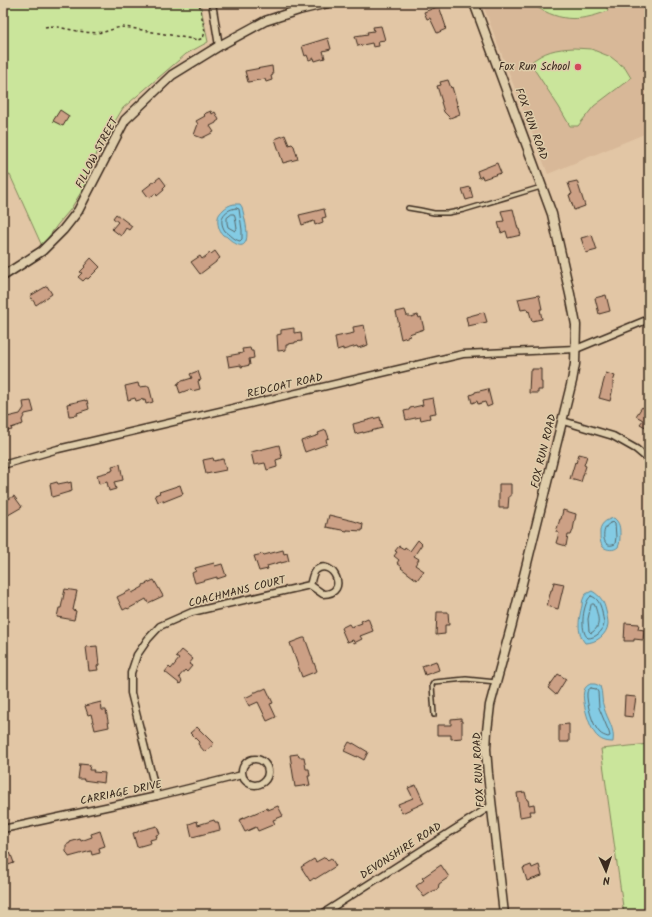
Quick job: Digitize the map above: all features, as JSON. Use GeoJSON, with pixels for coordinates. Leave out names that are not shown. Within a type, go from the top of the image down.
{"type":"FeatureCollection","features":[{"type":"Feature","properties":{"kind":"street"},"geometry":{"type":"LineString","coordinates":[[212,3],[219,46]]}},
{"type":"Feature","properties":{"kind":"street","name":"FILLOW STREET"},"geometry":{"type":"LineString","coordinates":[[3,276],[42,251],[63,230],[78,211],[125,120],[172,75],[219,46],[265,22],[299,10],[328,3]]}},
{"type":"Feature","properties":{"kind":"street","name":"FOX RUN ROAD"},"geometry":{"type":"LineString","coordinates":[[474,3],[552,214],[576,325],[575,364],[572,381],[512,624],[490,704],[486,749],[491,806],[504,914]]}},
{"type":"Feature","properties":{"kind":"street","name":"REDCOAT ROAD"},"geometry":{"type":"LineString","coordinates":[[3,465],[58,450],[463,354],[576,349],[649,319]]}},
{"type":"Feature","properties":{"kind":"street"},"geometry":{"type":"LineString","coordinates":[[562,421],[613,436],[636,449],[649,460]]}},
{"type":"Feature","properties":{"kind":"street"},"geometry":{"type":"LineString","coordinates":[[326,568],[335,573],[337,586],[332,593],[323,594],[310,584],[316,570],[326,568]]}},
{"type":"Feature","properties":{"kind":"street","name":"COACHMANS COURT"},"geometry":{"type":"LineString","coordinates":[[157,796],[131,693],[131,673],[137,655],[148,639],[160,626],[192,612],[310,584]]}},
{"type":"Feature","properties":{"kind":"street"},"geometry":{"type":"LineString","coordinates":[[257,758],[263,761],[268,768],[268,777],[264,782],[259,784],[253,785],[247,782],[242,775],[243,766],[251,759],[257,758]]}},
{"type":"Feature","properties":{"kind":"street","name":"CARRIAGE DRIVE"},"geometry":{"type":"LineString","coordinates":[[3,829],[157,796],[242,775]]}},
{"type":"Feature","properties":{"kind":"street","name":"DEVONSHIRE ROAD"},"geometry":{"type":"LineString","coordinates":[[322,914],[491,806]]}},
{"type":"Feature","properties":{"kind":"lane"},"geometry":{"type":"LineString","coordinates":[[408,208],[434,213],[448,213],[464,210],[542,187]]}},
{"type":"Feature","properties":{"kind":"lane"},"geometry":{"type":"LineString","coordinates":[[434,715],[432,685],[434,682],[466,679],[496,682]]}},
{"type":"Feature","properties":{"kind":"path"},"geometry":{"type":"LineString","coordinates":[[45,27],[50,26],[96,33],[118,27],[125,27],[198,40],[203,38],[205,32],[199,3]]}},
{"type":"Feature","properties":{"kind":"shaded area","name":"Fox Run School"},"geometry":{"type":"Polygon","coordinates":[[[482,3],[649,3],[649,132],[548,174],[482,3]]]}},
{"type":"Feature","properties":{"kind":"green space"},"geometry":{"type":"Polygon","coordinates":[[[3,3],[200,3],[208,42],[186,54],[123,108],[99,148],[83,189],[70,210],[42,246],[10,175],[3,177],[3,3]]]}},
{"type":"Feature","properties":{"kind":"green space"},"geometry":{"type":"Polygon","coordinates":[[[530,3],[605,3],[608,11],[586,17],[568,18],[550,14],[530,3]]]}},
{"type":"Feature","properties":{"kind":"green space"},"geometry":{"type":"Polygon","coordinates":[[[574,48],[591,49],[611,57],[625,68],[631,78],[594,106],[578,126],[570,126],[530,63],[550,51],[574,48]]]}},
{"type":"Feature","properties":{"kind":"green space"},"geometry":{"type":"Polygon","coordinates":[[[649,744],[649,914],[624,914],[601,749],[649,744]]]}},
{"type":"Feature","properties":{"kind":"water"},"geometry":{"type":"Polygon","coordinates":[[[234,204],[240,204],[242,207],[246,224],[247,237],[246,241],[242,245],[237,244],[223,235],[220,232],[218,224],[218,217],[223,210],[234,204]]]}},
{"type":"Feature","properties":{"kind":"water"},"geometry":{"type":"Polygon","coordinates":[[[614,518],[619,526],[620,543],[618,547],[613,550],[603,547],[601,544],[600,528],[605,521],[614,518]]]}},
{"type":"Feature","properties":{"kind":"water"},"geometry":{"type":"Polygon","coordinates":[[[592,591],[600,597],[603,602],[608,624],[606,632],[600,638],[593,642],[585,643],[580,634],[579,620],[583,598],[586,594],[592,591]]]}},
{"type":"Feature","properties":{"kind":"water"},"geometry":{"type":"Polygon","coordinates":[[[590,684],[600,686],[603,705],[613,733],[613,742],[605,741],[595,734],[589,722],[583,695],[585,688],[590,684]]]}},
{"type":"Feature","properties":{"kind":"building"},"geometry":{"type":"Polygon","coordinates":[[[439,6],[446,29],[437,33],[430,18],[427,19],[424,12],[439,6]]]}},
{"type":"Feature","properties":{"kind":"building"},"geometry":{"type":"Polygon","coordinates":[[[381,26],[385,40],[378,41],[379,46],[373,47],[372,43],[358,46],[355,36],[368,34],[367,32],[374,31],[373,27],[381,26]]]}},
{"type":"Feature","properties":{"kind":"building"},"geometry":{"type":"Polygon","coordinates":[[[328,38],[331,49],[323,51],[325,58],[315,61],[314,58],[309,60],[307,55],[305,56],[302,46],[328,38]]]}},
{"type":"Feature","properties":{"kind":"building"},"geometry":{"type":"Polygon","coordinates":[[[272,66],[272,80],[266,82],[265,79],[248,82],[245,71],[272,66]]]}},
{"type":"Feature","properties":{"kind":"building"},"geometry":{"type":"Polygon","coordinates":[[[448,80],[451,88],[452,87],[460,114],[450,118],[444,112],[437,86],[441,85],[440,82],[448,80]]]}},
{"type":"Feature","properties":{"kind":"building"},"geometry":{"type":"Polygon","coordinates":[[[60,110],[69,116],[63,126],[53,121],[60,110]]]}},
{"type":"Feature","properties":{"kind":"building"},"geometry":{"type":"Polygon","coordinates":[[[211,111],[212,114],[215,112],[219,120],[210,126],[214,132],[202,138],[194,135],[198,124],[196,121],[211,111]]]}},
{"type":"Feature","properties":{"kind":"building"},"geometry":{"type":"Polygon","coordinates":[[[285,135],[289,145],[292,144],[294,146],[298,159],[283,163],[275,139],[285,135]]]}},
{"type":"Feature","properties":{"kind":"building"},"geometry":{"type":"Polygon","coordinates":[[[497,163],[501,173],[483,179],[482,176],[479,178],[477,171],[497,163]]]}},
{"type":"Feature","properties":{"kind":"building"},"geometry":{"type":"Polygon","coordinates":[[[160,177],[166,185],[163,188],[164,190],[157,196],[156,193],[149,198],[143,190],[160,177]]]}},
{"type":"Feature","properties":{"kind":"building"},"geometry":{"type":"Polygon","coordinates":[[[577,181],[585,206],[574,210],[569,195],[572,194],[568,183],[577,181]]]}},
{"type":"Feature","properties":{"kind":"building"},"geometry":{"type":"Polygon","coordinates":[[[470,187],[473,198],[466,200],[462,189],[470,187]]]}},
{"type":"Feature","properties":{"kind":"building"},"geometry":{"type":"Polygon","coordinates":[[[324,209],[326,217],[322,218],[323,222],[315,225],[314,221],[302,225],[299,215],[324,209]]]}},
{"type":"Feature","properties":{"kind":"building"},"geometry":{"type":"Polygon","coordinates":[[[513,209],[521,235],[508,238],[506,231],[501,233],[498,222],[504,221],[501,211],[513,209]]]}},
{"type":"Feature","properties":{"kind":"building"},"geometry":{"type":"Polygon","coordinates":[[[116,214],[132,226],[129,230],[126,228],[121,236],[112,229],[118,222],[113,218],[116,214]]]}},
{"type":"Feature","properties":{"kind":"building"},"geometry":{"type":"Polygon","coordinates":[[[592,235],[597,250],[586,253],[581,238],[592,235]]]}},
{"type":"Feature","properties":{"kind":"building"},"geometry":{"type":"Polygon","coordinates":[[[215,251],[220,258],[200,274],[191,262],[200,256],[202,259],[215,251]]]}},
{"type":"Feature","properties":{"kind":"building"},"geometry":{"type":"Polygon","coordinates":[[[91,258],[100,267],[88,279],[86,278],[83,281],[78,277],[82,273],[80,272],[85,267],[84,266],[91,258]]]}},
{"type":"Feature","properties":{"kind":"building"},"geometry":{"type":"Polygon","coordinates":[[[47,286],[52,294],[36,305],[30,296],[47,286]]]}},
{"type":"Feature","properties":{"kind":"building"},"geometry":{"type":"Polygon","coordinates":[[[539,295],[542,309],[540,309],[542,319],[532,321],[527,309],[521,310],[518,299],[539,295]]]}},
{"type":"Feature","properties":{"kind":"building"},"geometry":{"type":"Polygon","coordinates":[[[606,295],[610,311],[599,314],[595,298],[606,295]]]}},
{"type":"Feature","properties":{"kind":"building"},"geometry":{"type":"Polygon","coordinates":[[[405,310],[407,316],[411,317],[418,315],[419,318],[421,317],[424,329],[409,334],[410,336],[401,339],[396,312],[405,310]]]}},
{"type":"Feature","properties":{"kind":"building"},"geometry":{"type":"Polygon","coordinates":[[[484,312],[487,322],[468,326],[466,317],[484,312]]]}},
{"type":"Feature","properties":{"kind":"building"},"geometry":{"type":"Polygon","coordinates":[[[364,325],[368,345],[358,348],[357,346],[337,350],[335,337],[354,333],[353,327],[364,325]]]}},
{"type":"Feature","properties":{"kind":"building"},"geometry":{"type":"Polygon","coordinates":[[[294,328],[294,333],[301,332],[302,341],[288,344],[286,345],[286,350],[278,351],[277,335],[281,334],[281,330],[294,328]]]}},
{"type":"Feature","properties":{"kind":"building"},"geometry":{"type":"Polygon","coordinates":[[[250,348],[251,351],[253,351],[254,358],[249,359],[250,365],[229,367],[227,356],[243,353],[242,349],[250,348]]]}},
{"type":"Feature","properties":{"kind":"building"},"geometry":{"type":"Polygon","coordinates":[[[532,369],[541,369],[542,390],[538,390],[538,393],[529,393],[530,371],[532,371],[532,369]]]}},
{"type":"Feature","properties":{"kind":"building"},"geometry":{"type":"Polygon","coordinates":[[[198,371],[201,380],[198,381],[200,389],[192,391],[191,389],[180,393],[177,384],[192,378],[190,374],[198,371]]]}},
{"type":"Feature","properties":{"kind":"building"},"geometry":{"type":"Polygon","coordinates":[[[606,373],[615,376],[610,401],[599,398],[606,373]]]}},
{"type":"Feature","properties":{"kind":"building"},"geometry":{"type":"Polygon","coordinates":[[[138,383],[139,387],[149,386],[153,402],[146,404],[145,400],[143,401],[143,399],[136,401],[135,398],[128,400],[125,386],[138,383]]]}},
{"type":"Feature","properties":{"kind":"building"},"geometry":{"type":"Polygon","coordinates":[[[488,389],[492,405],[487,407],[485,402],[478,404],[477,401],[472,403],[470,395],[475,392],[488,389]]]}},
{"type":"Feature","properties":{"kind":"building"},"geometry":{"type":"Polygon","coordinates":[[[433,398],[436,413],[429,414],[430,418],[421,420],[420,417],[406,420],[404,411],[423,405],[422,400],[433,398]]]}},
{"type":"Feature","properties":{"kind":"building"},"geometry":{"type":"Polygon","coordinates":[[[87,400],[89,409],[77,413],[78,415],[69,416],[67,404],[87,400]]]}},
{"type":"Feature","properties":{"kind":"building"},"geometry":{"type":"Polygon","coordinates":[[[31,401],[34,412],[25,414],[22,420],[23,424],[11,428],[12,430],[3,432],[3,418],[20,414],[24,408],[23,402],[31,401]]]}},
{"type":"Feature","properties":{"kind":"building"},"geometry":{"type":"Polygon","coordinates":[[[642,407],[648,411],[649,410],[649,429],[640,424],[643,420],[636,416],[642,407]]]}},
{"type":"Feature","properties":{"kind":"building"},"geometry":{"type":"Polygon","coordinates":[[[380,417],[382,428],[355,434],[353,424],[380,417]]]}},
{"type":"Feature","properties":{"kind":"building"},"geometry":{"type":"Polygon","coordinates":[[[326,430],[329,438],[326,439],[327,444],[305,452],[301,441],[319,435],[318,433],[326,430]]]}},
{"type":"Feature","properties":{"kind":"building"},"geometry":{"type":"Polygon","coordinates":[[[279,445],[282,458],[276,460],[277,467],[267,470],[265,463],[254,465],[251,452],[279,445]]]}},
{"type":"Feature","properties":{"kind":"building"},"geometry":{"type":"Polygon","coordinates":[[[579,454],[587,456],[584,465],[586,466],[581,482],[570,479],[579,454]]]}},
{"type":"Feature","properties":{"kind":"building"},"geometry":{"type":"Polygon","coordinates":[[[213,458],[214,461],[223,459],[226,470],[206,474],[203,460],[213,458]]]}},
{"type":"Feature","properties":{"kind":"building"},"geometry":{"type":"Polygon","coordinates":[[[120,464],[123,480],[114,482],[116,489],[109,491],[107,482],[99,484],[97,475],[112,471],[112,466],[120,464]]]}},
{"type":"Feature","properties":{"kind":"building"},"geometry":{"type":"Polygon","coordinates":[[[57,482],[58,484],[71,482],[72,491],[52,497],[50,484],[57,482]]]}},
{"type":"Feature","properties":{"kind":"building"},"geometry":{"type":"Polygon","coordinates":[[[499,484],[511,484],[511,496],[509,496],[508,508],[499,508],[499,484]]]}},
{"type":"Feature","properties":{"kind":"building"},"geometry":{"type":"Polygon","coordinates":[[[180,485],[183,494],[163,502],[163,500],[158,502],[155,495],[160,493],[159,492],[180,485]]]}},
{"type":"Feature","properties":{"kind":"building"},"geometry":{"type":"Polygon","coordinates":[[[14,496],[22,507],[3,518],[3,506],[8,502],[7,500],[14,496]]]}},
{"type":"Feature","properties":{"kind":"building"},"geometry":{"type":"Polygon","coordinates":[[[563,510],[576,514],[573,530],[571,535],[568,535],[566,546],[556,543],[559,533],[556,532],[563,510]]]}},
{"type":"Feature","properties":{"kind":"building"},"geometry":{"type":"Polygon","coordinates":[[[329,515],[363,524],[362,531],[347,531],[326,527],[329,515]]]}},
{"type":"Feature","properties":{"kind":"building"},"geometry":{"type":"Polygon","coordinates":[[[418,540],[422,544],[414,556],[419,559],[415,565],[424,571],[417,580],[401,568],[402,567],[397,563],[399,560],[394,556],[397,552],[395,551],[399,546],[404,549],[405,547],[410,551],[418,540]]]}},
{"type":"Feature","properties":{"kind":"building"},"geometry":{"type":"Polygon","coordinates":[[[283,550],[284,554],[287,553],[289,561],[267,566],[268,569],[259,571],[254,556],[283,550]]]}},
{"type":"Feature","properties":{"kind":"building"},"geometry":{"type":"Polygon","coordinates":[[[214,563],[215,566],[222,564],[226,576],[195,583],[192,573],[196,571],[195,568],[214,563]]]}},
{"type":"Feature","properties":{"kind":"building"},"geometry":{"type":"Polygon","coordinates":[[[154,580],[163,596],[148,603],[146,599],[128,609],[123,610],[117,597],[131,590],[132,593],[143,587],[143,585],[154,580]]]}},
{"type":"Feature","properties":{"kind":"building"},"geometry":{"type":"Polygon","coordinates":[[[554,582],[564,584],[558,609],[547,606],[554,582]]]}},
{"type":"Feature","properties":{"kind":"building"},"geometry":{"type":"Polygon","coordinates":[[[65,589],[77,591],[73,610],[76,611],[74,620],[57,617],[59,608],[61,608],[65,589]]]}},
{"type":"Feature","properties":{"kind":"building"},"geometry":{"type":"Polygon","coordinates":[[[437,612],[448,612],[449,625],[445,625],[445,634],[436,635],[437,612]]]}},
{"type":"Feature","properties":{"kind":"building"},"geometry":{"type":"Polygon","coordinates":[[[368,618],[373,631],[360,636],[362,639],[354,643],[353,640],[347,642],[341,628],[349,624],[351,627],[362,623],[361,621],[368,618]]]}},
{"type":"Feature","properties":{"kind":"building"},"geometry":{"type":"Polygon","coordinates":[[[625,623],[639,624],[638,629],[644,630],[643,640],[634,639],[634,641],[624,641],[625,623]]]}},
{"type":"Feature","properties":{"kind":"building"},"geometry":{"type":"Polygon","coordinates":[[[305,638],[317,671],[302,677],[290,643],[305,638]]]}},
{"type":"Feature","properties":{"kind":"building"},"geometry":{"type":"Polygon","coordinates":[[[97,646],[99,665],[97,666],[98,670],[89,671],[86,647],[97,646]]]}},
{"type":"Feature","properties":{"kind":"building"},"geometry":{"type":"Polygon","coordinates":[[[182,650],[193,659],[189,664],[192,666],[187,672],[185,670],[179,677],[182,681],[180,684],[165,672],[169,667],[171,669],[179,659],[176,657],[182,650]]]}},
{"type":"Feature","properties":{"kind":"building"},"geometry":{"type":"Polygon","coordinates":[[[436,661],[439,670],[425,675],[422,666],[436,661]]]}},
{"type":"Feature","properties":{"kind":"building"},"geometry":{"type":"Polygon","coordinates":[[[558,674],[566,679],[556,695],[548,688],[558,674]]]}},
{"type":"Feature","properties":{"kind":"building"},"geometry":{"type":"Polygon","coordinates":[[[266,688],[273,703],[270,704],[276,717],[267,721],[258,702],[249,706],[245,698],[254,692],[266,688]]]}},
{"type":"Feature","properties":{"kind":"building"},"geometry":{"type":"Polygon","coordinates":[[[625,696],[636,697],[633,717],[624,716],[625,696]]]}},
{"type":"Feature","properties":{"kind":"building"},"geometry":{"type":"Polygon","coordinates":[[[101,702],[102,710],[106,710],[109,727],[95,730],[91,714],[88,715],[85,706],[101,702]]]}},
{"type":"Feature","properties":{"kind":"building"},"geometry":{"type":"Polygon","coordinates":[[[461,718],[462,738],[451,739],[451,735],[437,735],[437,725],[451,725],[451,719],[461,718]]]}},
{"type":"Feature","properties":{"kind":"building"},"geometry":{"type":"Polygon","coordinates":[[[569,724],[569,742],[559,742],[559,725],[569,724]]]}},
{"type":"Feature","properties":{"kind":"building"},"geometry":{"type":"Polygon","coordinates":[[[197,727],[214,744],[205,752],[198,744],[199,742],[190,733],[197,727]]]}},
{"type":"Feature","properties":{"kind":"building"},"geometry":{"type":"Polygon","coordinates":[[[349,742],[368,752],[364,760],[344,751],[349,742]]]}},
{"type":"Feature","properties":{"kind":"building"},"geometry":{"type":"Polygon","coordinates":[[[298,754],[299,757],[304,757],[306,769],[309,769],[310,776],[308,776],[310,785],[295,787],[290,755],[298,754]]]}},
{"type":"Feature","properties":{"kind":"building"},"geometry":{"type":"Polygon","coordinates":[[[80,764],[90,765],[89,770],[94,770],[93,772],[105,773],[104,783],[78,779],[80,764]]]}},
{"type":"Feature","properties":{"kind":"building"},"geometry":{"type":"Polygon","coordinates":[[[416,785],[424,803],[402,813],[398,804],[413,798],[408,788],[416,785]]]}},
{"type":"Feature","properties":{"kind":"building"},"geometry":{"type":"Polygon","coordinates":[[[525,792],[529,805],[534,804],[535,811],[530,811],[531,815],[520,817],[517,793],[525,792]]]}},
{"type":"Feature","properties":{"kind":"building"},"geometry":{"type":"Polygon","coordinates":[[[278,806],[283,816],[273,820],[275,824],[258,831],[256,827],[245,832],[239,820],[267,808],[268,810],[278,806]]]}},
{"type":"Feature","properties":{"kind":"building"},"geometry":{"type":"Polygon","coordinates":[[[214,820],[215,822],[218,822],[220,830],[192,837],[189,824],[197,821],[198,825],[214,820]]]}},
{"type":"Feature","properties":{"kind":"building"},"geometry":{"type":"Polygon","coordinates":[[[157,826],[160,834],[156,835],[157,838],[150,840],[151,843],[137,847],[133,833],[157,826]]]}},
{"type":"Feature","properties":{"kind":"building"},"geometry":{"type":"Polygon","coordinates":[[[100,831],[105,846],[99,848],[100,853],[92,855],[91,851],[69,857],[66,852],[66,845],[70,842],[80,839],[81,841],[92,837],[91,834],[100,831]]]}},
{"type":"Feature","properties":{"kind":"building"},"geometry":{"type":"Polygon","coordinates":[[[10,852],[14,863],[3,867],[3,854],[10,852]]]}},
{"type":"Feature","properties":{"kind":"building"},"geometry":{"type":"Polygon","coordinates":[[[325,857],[328,860],[331,858],[336,866],[310,881],[301,867],[314,859],[316,862],[325,857]]]}},
{"type":"Feature","properties":{"kind":"building"},"geometry":{"type":"Polygon","coordinates":[[[441,865],[449,877],[439,884],[438,889],[424,897],[416,886],[424,880],[422,878],[441,865]]]}},
{"type":"Feature","properties":{"kind":"building"},"geometry":{"type":"Polygon","coordinates":[[[531,865],[532,868],[539,865],[542,876],[527,881],[523,868],[531,865]]]}},
{"type":"Feature","properties":{"kind":"place","name":"Fox Run School"},"geometry":{"type":"Point","coordinates":[578,67]}}]}
